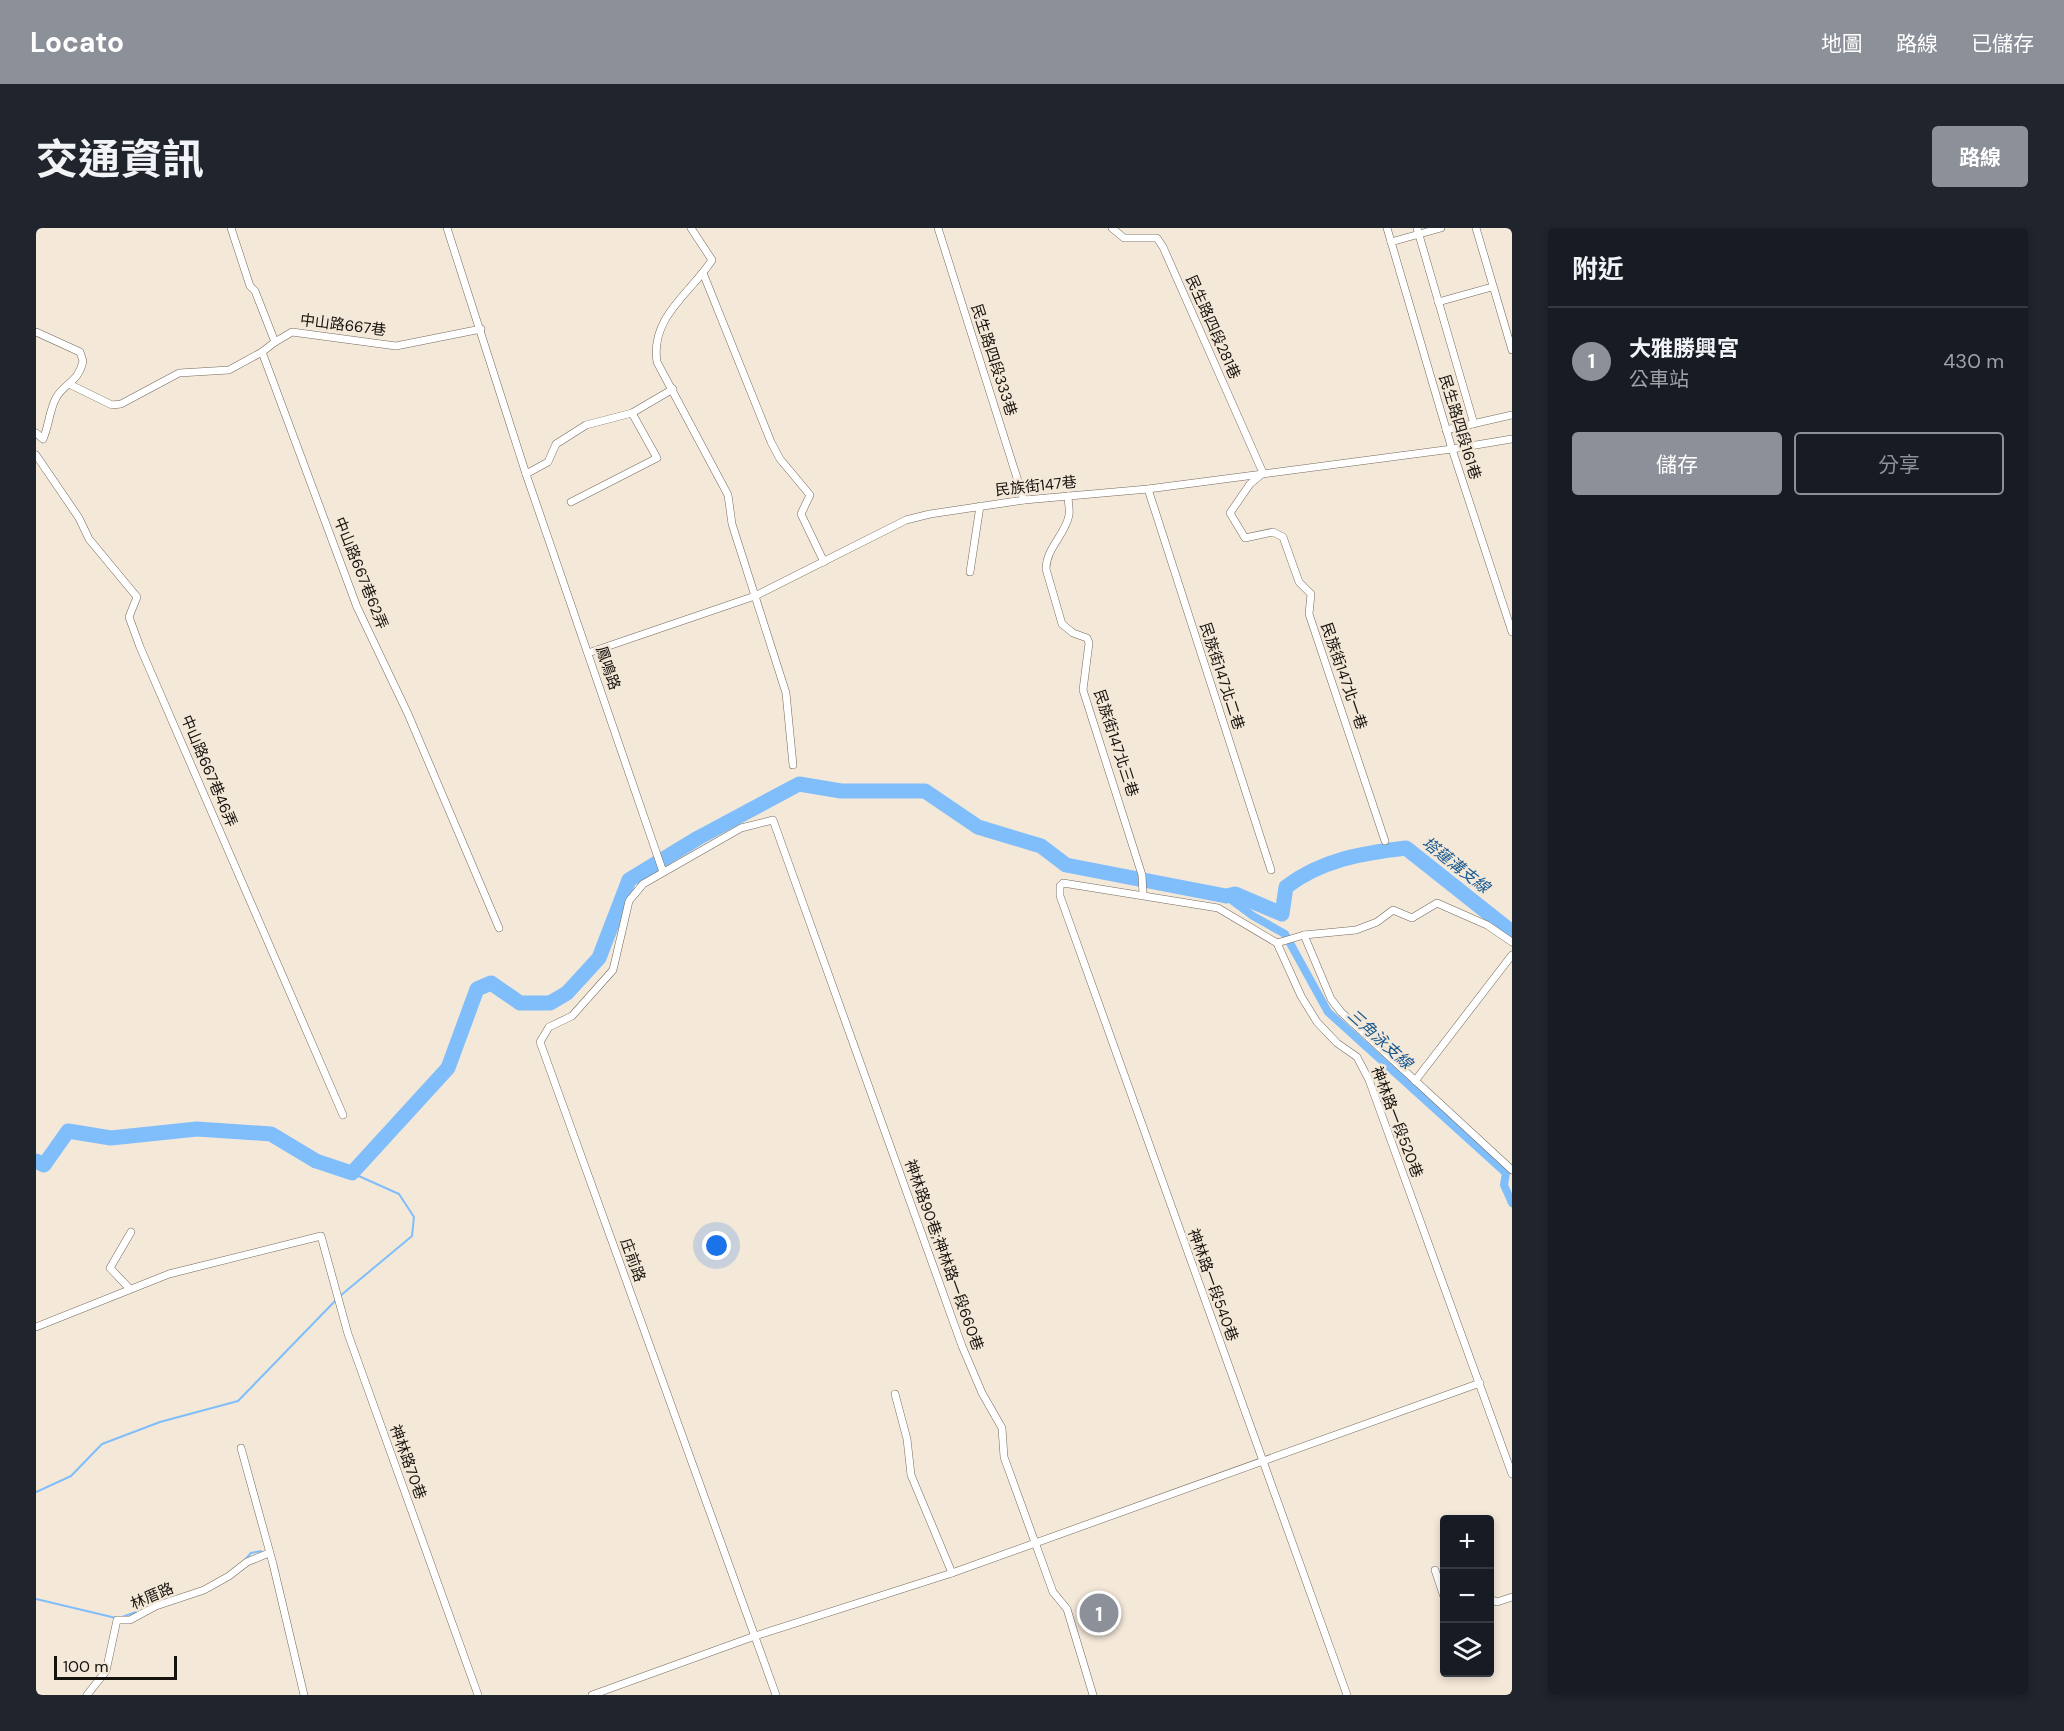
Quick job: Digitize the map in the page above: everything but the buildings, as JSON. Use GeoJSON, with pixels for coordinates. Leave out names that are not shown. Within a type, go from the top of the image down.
{"type":"FeatureCollection","features":[{"type":"Feature","properties":{"kind":"street"},"geometry":{"type":"LineString","coordinates":[[71,385],[112,405],[121,404],[179,373],[229,370],[275,342],[255,291],[250,286],[231,228]]}},
{"type":"Feature","properties":{"kind":"street","name":"鳳鳴路"},"geometry":{"type":"LineString","coordinates":[[447,228],[526,474],[663,872]]}},
{"type":"Feature","properties":{"kind":"street"},"geometry":{"type":"LineString","coordinates":[[691,228],[712,260],[671,309],[657,337],[657,362],[728,495],[732,524],[786,693],[793,765]]}},
{"type":"Feature","properties":{"kind":"street","name":"民生路四段333巷"},"geometry":{"type":"LineString","coordinates":[[938,228],[1024,500]]}},
{"type":"Feature","properties":{"kind":"street","name":"民生路四段281巷"},"geometry":{"type":"LineString","coordinates":[[1112,228],[1124,238],[1157,238],[1163,247],[1263,473]]}},
{"type":"Feature","properties":{"kind":"street","name":"民生路四段161巷"},"geometry":{"type":"LineString","coordinates":[[1387,228],[1446,430],[1512,632]]}},
{"type":"Feature","properties":{"kind":"street"},"geometry":{"type":"LineString","coordinates":[[1391,242],[1418,231],[1441,228]]}},
{"type":"Feature","properties":{"kind":"street"},"geometry":{"type":"LineString","coordinates":[[1476,228],[1512,350]]}},
{"type":"Feature","properties":{"kind":"street"},"geometry":{"type":"LineString","coordinates":[[1418,231],[1474,424]]}},
{"type":"Feature","properties":{"kind":"street"},"geometry":{"type":"LineString","coordinates":[[703,273],[771,442],[780,459],[810,495],[801,514],[824,562]]}},
{"type":"Feature","properties":{"kind":"street"},"geometry":{"type":"LineString","coordinates":[[1438,302],[1492,287]]}},
{"type":"Feature","properties":{"kind":"street","name":"中山路667巷"},"geometry":{"type":"LineString","coordinates":[[275,342],[292,332],[396,346],[481,329]]}},
{"type":"Feature","properties":{"kind":"street"},"geometry":{"type":"LineString","coordinates":[[36,332],[80,352],[82,367],[71,385],[58,394],[38,436]]}},
{"type":"Feature","properties":{"kind":"street","name":"中山路667巷62弄"},"geometry":{"type":"LineString","coordinates":[[262,352],[357,607],[408,714],[499,928]]}},
{"type":"Feature","properties":{"kind":"street"},"geometry":{"type":"LineString","coordinates":[[526,474],[548,462],[556,444],[586,425],[632,412],[673,389]]}},
{"type":"Feature","properties":{"kind":"street"},"geometry":{"type":"LineString","coordinates":[[571,502],[657,458],[632,412]]}},
{"type":"Feature","properties":{"kind":"street"},"geometry":{"type":"LineString","coordinates":[[1446,430],[1512,415]]}},
{"type":"Feature","properties":{"kind":"street","name":"民族街147巷"},"geometry":{"type":"LineString","coordinates":[[588,653],[755,596],[906,520],[1024,500],[1148,489],[1512,439]]}},
{"type":"Feature","properties":{"kind":"street","name":"中山路667巷46弄"},"geometry":{"type":"LineString","coordinates":[[36,455],[79,518],[89,539],[137,597],[129,617],[140,646],[343,1115]]}},
{"type":"Feature","properties":{"kind":"street","name":"民族街147北一巷"},"geometry":{"type":"LineString","coordinates":[[1263,473],[1250,484],[1230,513],[1231,520],[1245,538],[1274,532],[1283,537],[1299,582],[1311,594],[1309,614],[1385,841]]}},
{"type":"Feature","properties":{"kind":"street","name":"民族街147北二巷"},"geometry":{"type":"LineString","coordinates":[[1148,489],[1270,870]]}},
{"type":"Feature","properties":{"kind":"street","name":"民族街147北三巷"},"geometry":{"type":"LineString","coordinates":[[1068,496],[1069,517],[1050,552],[1046,568],[1062,624],[1073,633],[1087,638],[1089,643],[1083,690],[1143,875],[1143,895]]}},
{"type":"Feature","properties":{"kind":"street"},"geometry":{"type":"LineString","coordinates":[[970,572],[980,506]]}},
{"type":"Feature","properties":{"kind":"street","name":"神林路90巷;神林路一段660巷"},"geometry":{"type":"LineString","coordinates":[[663,872],[741,828],[773,820],[962,1346],[982,1394],[1002,1428],[1004,1458],[1053,1592],[1067,1609],[1093,1695]]}},
{"type":"Feature","properties":{"kind":"street","name":"庄前路"},"geometry":{"type":"LineString","coordinates":[[663,872],[643,884],[629,901],[613,970],[572,1016],[549,1027],[540,1042],[776,1695]]}},
{"type":"Feature","properties":{"kind":"street","name":"神林路一段540巷"},"geometry":{"type":"LineString","coordinates":[[1143,895],[1063,883],[1060,886],[1064,907],[1347,1695]]}},
{"type":"Feature","properties":{"kind":"street"},"geometry":{"type":"LineString","coordinates":[[1143,895],[1218,908],[1276,943],[1304,935],[1356,930],[1377,922],[1393,910],[1412,918],[1437,903],[1487,925],[1512,942]]}},
{"type":"Feature","properties":{"kind":"street"},"geometry":{"type":"LineString","coordinates":[[1304,935],[1331,999],[1341,1012],[1512,1170]]}},
{"type":"Feature","properties":{"kind":"street","name":"神林路一段520巷"},"geometry":{"type":"LineString","coordinates":[[1276,943],[1301,996],[1317,1022],[1337,1043],[1357,1057],[1369,1080],[1512,1474]]}},
{"type":"Feature","properties":{"kind":"street"},"geometry":{"type":"LineString","coordinates":[[1415,1082],[1512,955]]}},
{"type":"Feature","properties":{"kind":"street"},"geometry":{"type":"LineString","coordinates":[[36,1327],[129,1288],[110,1268],[131,1232]]}},
{"type":"Feature","properties":{"kind":"street","name":"神林路70巷"},"geometry":{"type":"LineString","coordinates":[[129,1288],[170,1274],[321,1236],[348,1334],[478,1695]]}},
{"type":"Feature","properties":{"kind":"street"},"geometry":{"type":"LineString","coordinates":[[592,1695],[755,1636],[952,1573],[1480,1383]]}},
{"type":"Feature","properties":{"kind":"street"},"geometry":{"type":"LineString","coordinates":[[895,1394],[907,1439],[911,1475],[952,1573]]}},
{"type":"Feature","properties":{"kind":"street"},"geometry":{"type":"LineString","coordinates":[[241,1448],[304,1695]]}},
{"type":"Feature","properties":{"kind":"street","name":"林厝路"},"geometry":{"type":"LineString","coordinates":[[87,1695],[106,1671],[117,1620],[130,1620],[156,1606],[204,1590],[229,1576],[247,1562],[269,1553]]}},
{"type":"Feature","properties":{"kind":"street"},"geometry":{"type":"LineString","coordinates":[[1435,1570],[1440,1585]]}},
{"type":"Feature","properties":{"kind":"street"},"geometry":{"type":"LineString","coordinates":[[1494,1601],[1497,1602],[1512,1597]]}},
{"type":"Feature","properties":{"kind":"waterway"},"geometry":{"type":"LineString","coordinates":[[36,1161],[44,1165],[68,1131],[111,1138],[197,1129],[271,1134],[316,1161],[352,1173],[448,1068],[477,989],[491,983],[520,1003],[550,1003],[567,993],[599,958],[629,880],[698,838],[799,784],[841,791],[925,791],[978,827],[1041,846],[1066,865],[1226,896],[1235,894],[1282,914],[1286,887],[1313,870],[1358,855],[1406,848],[1512,932]]}},
{"type":"Feature","properties":{"kind":"waterway","name":"三角泳支線"},"geometry":{"type":"LineString","coordinates":[[1226,896],[1253,916],[1285,934],[1328,1012],[1506,1173],[1504,1185],[1512,1203]]}},
{"type":"Feature","properties":{"kind":"waterway"},"geometry":{"type":"LineString","coordinates":[[340,1296],[412,1236],[414,1217],[399,1194],[352,1173]]}},
{"type":"Feature","properties":{"kind":"waterway"},"geometry":{"type":"LineString","coordinates":[[36,1492],[71,1476],[102,1444],[160,1422],[238,1401],[336,1300]]}},
{"type":"Feature","properties":{"kind":"waterway"},"geometry":{"type":"LineString","coordinates":[[244,1561],[251,1553],[261,1551]]}},
{"type":"Feature","properties":{"kind":"waterway"},"geometry":{"type":"LineString","coordinates":[[36,1599],[116,1618]]}},
{"type":"Feature","properties":{"kind":"waterway"},"geometry":{"type":"LineString","coordinates":[[122,1617],[139,1611]]}},
{"type":"Feature","properties":{"kind":"place","name":"大雅勝興宮"},"geometry":{"type":"Point","coordinates":[1099,1613]}},
{"type":"Feature","properties":{"kind":"water label","name":"塔蓮溝支線"},"geometry":{"type":"Point","coordinates":[1456,865]}}]}
